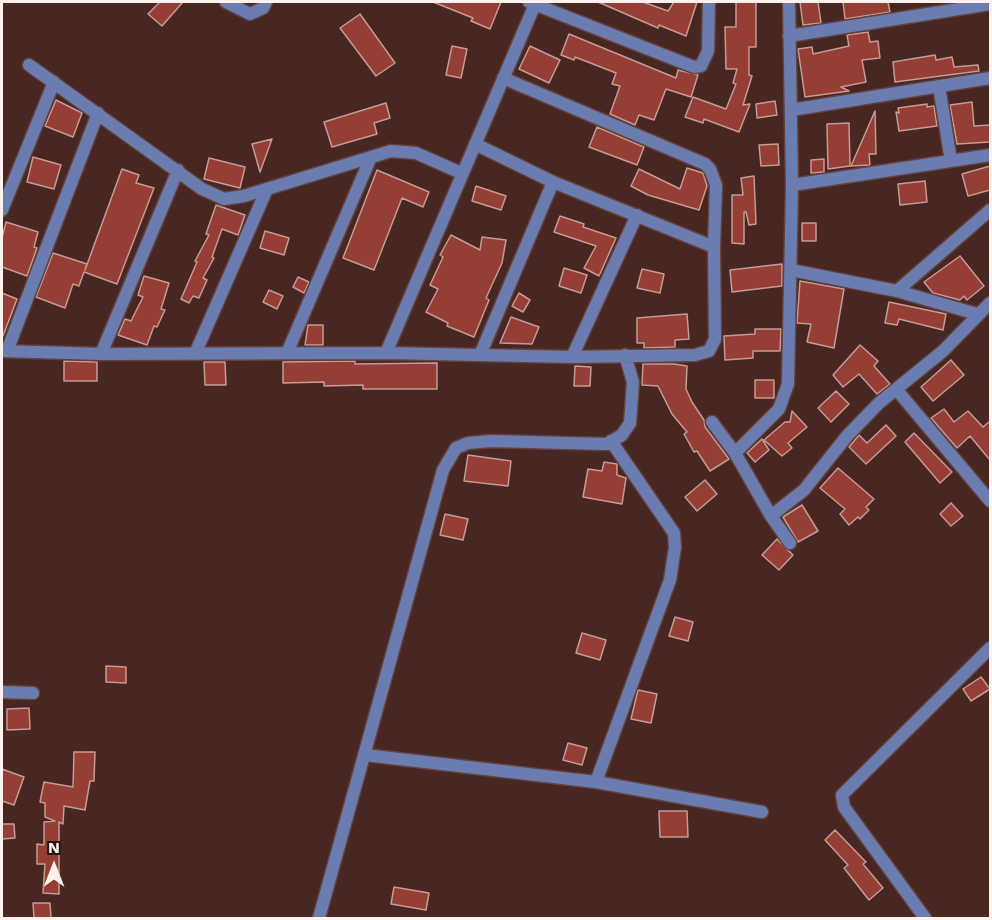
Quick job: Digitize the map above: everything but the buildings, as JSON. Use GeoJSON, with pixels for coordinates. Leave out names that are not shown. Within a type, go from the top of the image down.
{"type":"FeatureCollection","features":[{"type":"Feature","properties":{"kind":"street"},"geometry":{"type":"LineString","coordinates":[[226,2],[250,14],[263,8],[266,2]]}},
{"type":"Feature","properties":{"kind":"street"},"geometry":{"type":"LineString","coordinates":[[387,352],[533,2],[694,67],[701,66],[708,51],[709,2]]}},
{"type":"Feature","properties":{"kind":"street"},"geometry":{"type":"LineString","coordinates":[[735,453],[779,409],[788,384],[792,185],[789,2]]}},
{"type":"Feature","properties":{"kind":"street"},"geometry":{"type":"LineString","coordinates":[[789,36],[990,4]]}},
{"type":"Feature","properties":{"kind":"street"},"geometry":{"type":"LineString","coordinates":[[29,64],[213,196],[224,199],[244,196],[371,157],[404,150],[461,173]]}},
{"type":"Feature","properties":{"kind":"street"},"geometry":{"type":"LineString","coordinates":[[98,113],[4,351],[101,354],[387,352],[572,357],[695,355],[709,351],[713,346],[716,185],[714,175],[705,164],[503,78]]}},
{"type":"Feature","properties":{"kind":"street"},"geometry":{"type":"LineString","coordinates":[[791,110],[990,78]]}},
{"type":"Feature","properties":{"kind":"street"},"geometry":{"type":"LineString","coordinates":[[2,210],[54,82]]}},
{"type":"Feature","properties":{"kind":"street"},"geometry":{"type":"LineString","coordinates":[[939,87],[951,161]]}},
{"type":"Feature","properties":{"kind":"street"},"geometry":{"type":"LineString","coordinates":[[475,144],[553,182],[714,247]]}},
{"type":"Feature","properties":{"kind":"street"},"geometry":{"type":"LineString","coordinates":[[792,185],[990,155]]}},
{"type":"Feature","properties":{"kind":"street"},"geometry":{"type":"LineString","coordinates":[[287,353],[371,157]]}},
{"type":"Feature","properties":{"kind":"street"},"geometry":{"type":"LineString","coordinates":[[101,354],[178,170]]}},
{"type":"Feature","properties":{"kind":"street"},"geometry":{"type":"LineString","coordinates":[[480,355],[553,182]]}},
{"type":"Feature","properties":{"kind":"street"},"geometry":{"type":"LineString","coordinates":[[195,354],[267,189]]}},
{"type":"Feature","properties":{"kind":"street"},"geometry":{"type":"LineString","coordinates":[[897,291],[990,210]]}},
{"type":"Feature","properties":{"kind":"street"},"geometry":{"type":"LineString","coordinates":[[572,357],[637,215]]}},
{"type":"Feature","properties":{"kind":"street"},"geometry":{"type":"LineString","coordinates":[[791,270],[897,291],[977,314]]}},
{"type":"Feature","properties":{"kind":"street"},"geometry":{"type":"LineString","coordinates":[[771,516],[804,490],[847,436],[896,389],[943,351],[990,303]]}},
{"type":"Feature","properties":{"kind":"street"},"geometry":{"type":"LineString","coordinates":[[319,918],[443,470],[456,448],[468,443],[491,441],[607,444],[622,435],[630,423],[633,381],[625,355]]}},
{"type":"Feature","properties":{"kind":"street"},"geometry":{"type":"LineString","coordinates":[[896,389],[990,501]]}},
{"type":"Feature","properties":{"kind":"street"},"geometry":{"type":"LineString","coordinates":[[712,422],[735,453],[771,516],[790,543]]}},
{"type":"Feature","properties":{"kind":"street"},"geometry":{"type":"LineString","coordinates":[[596,782],[670,580],[675,547],[674,534],[662,514],[611,441]]}},
{"type":"Feature","properties":{"kind":"street"},"geometry":{"type":"LineString","coordinates":[[925,918],[844,807],[842,795],[990,648]]}},
{"type":"Feature","properties":{"kind":"street"},"geometry":{"type":"LineString","coordinates":[[2,692],[33,693]]}},
{"type":"Feature","properties":{"kind":"street"},"geometry":{"type":"LineString","coordinates":[[365,755],[596,782],[762,812]]}}]}
